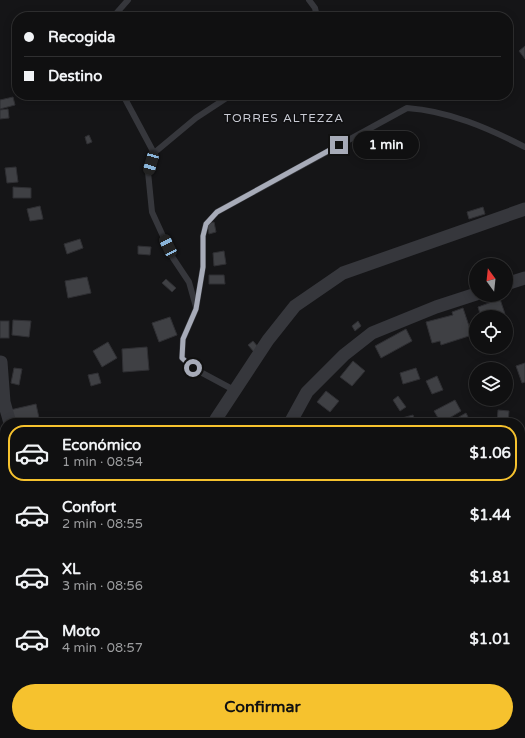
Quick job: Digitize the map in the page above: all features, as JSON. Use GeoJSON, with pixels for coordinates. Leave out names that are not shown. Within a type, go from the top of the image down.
{"type":"FeatureCollection","features":[{"type":"Feature","properties":{"kind":"street"},"geometry":{"type":"LineString","coordinates":[[217,418],[268,340],[295,306],[343,272],[525,209]]}},
{"type":"Feature","properties":{"kind":"street"},"geometry":{"type":"LineString","coordinates":[[513,282],[525,278]]}},
{"type":"Feature","properties":{"kind":"street"},"geometry":{"type":"LineString","coordinates":[[293,418],[307,392],[344,355],[372,333],[436,307],[469,296]]}},
{"type":"Feature","properties":{"kind":"street"},"geometry":{"type":"LineString","coordinates":[[1,362],[4,402],[9,418]]}},
{"type":"Feature","properties":{"kind":"lane"},"geometry":{"type":"LineString","coordinates":[[117,12],[128,0]]}},
{"type":"Feature","properties":{"kind":"lane"},"geometry":{"type":"LineString","coordinates":[[309,0],[315,12]]}},
{"type":"Feature","properties":{"kind":"lane"},"geometry":{"type":"LineString","coordinates":[[126,100],[154,153]]}},
{"type":"Feature","properties":{"kind":"lane"},"geometry":{"type":"LineString","coordinates":[[196,309],[188,282],[174,258],[152,212],[148,172],[154,153],[196,118],[223,100]]}},
{"type":"Feature","properties":{"kind":"lane"},"geometry":{"type":"LineString","coordinates":[[234,390],[193,368],[182,358],[183,339],[196,309],[203,267],[203,236],[206,224],[217,212],[407,108],[425,109],[470,122],[525,147]]}},
{"type":"Feature","properties":{"kind":"building"},"geometry":{"type":"Polygon","coordinates":[[[525,46],[525,59],[519,51],[525,46]]]}},
{"type":"Feature","properties":{"kind":"building"},"geometry":{"type":"Polygon","coordinates":[[[12,97],[15,105],[0,109],[0,100],[12,97]]]}},
{"type":"Feature","properties":{"kind":"building"},"geometry":{"type":"Polygon","coordinates":[[[8,109],[9,118],[0,119],[0,110],[8,109]]]}},
{"type":"Feature","properties":{"kind":"building"},"geometry":{"type":"Polygon","coordinates":[[[89,135],[92,142],[87,144],[85,137],[89,135]]]}},
{"type":"Feature","properties":{"kind":"building"},"geometry":{"type":"Polygon","coordinates":[[[16,167],[18,182],[7,183],[5,168],[16,167]]]}},
{"type":"Feature","properties":{"kind":"building"},"geometry":{"type":"Polygon","coordinates":[[[13,187],[31,188],[31,198],[13,198],[13,187]]]}},
{"type":"Feature","properties":{"kind":"building"},"geometry":{"type":"Polygon","coordinates":[[[40,206],[43,219],[30,221],[27,209],[40,206]]]}},
{"type":"Feature","properties":{"kind":"building"},"geometry":{"type":"Polygon","coordinates":[[[483,207],[485,214],[469,219],[467,212],[483,207]]]}},
{"type":"Feature","properties":{"kind":"building"},"geometry":{"type":"Polygon","coordinates":[[[214,222],[216,232],[209,234],[207,224],[214,222]]]}},
{"type":"Feature","properties":{"kind":"building"},"geometry":{"type":"Polygon","coordinates":[[[80,239],[83,248],[67,254],[64,244],[80,239]]]}},
{"type":"Feature","properties":{"kind":"building"},"geometry":{"type":"Polygon","coordinates":[[[138,246],[151,247],[150,255],[138,254],[138,246]]]}},
{"type":"Feature","properties":{"kind":"building"},"geometry":{"type":"Polygon","coordinates":[[[224,251],[226,264],[214,266],[213,253],[224,251]]]}},
{"type":"Feature","properties":{"kind":"building"},"geometry":{"type":"Polygon","coordinates":[[[209,275],[224,275],[225,284],[209,284],[209,275]]]}},
{"type":"Feature","properties":{"kind":"building"},"geometry":{"type":"Polygon","coordinates":[[[87,277],[91,293],[68,298],[65,281],[87,277]]]}},
{"type":"Feature","properties":{"kind":"building"},"geometry":{"type":"Polygon","coordinates":[[[166,279],[176,288],[172,292],[162,283],[166,279]]]}},
{"type":"Feature","properties":{"kind":"building"},"geometry":{"type":"Polygon","coordinates":[[[492,302],[501,302],[504,310],[479,310],[478,307],[492,302]]]}},
{"type":"Feature","properties":{"kind":"building"},"geometry":{"type":"Polygon","coordinates":[[[463,308],[469,326],[469,336],[441,345],[440,341],[432,343],[426,322],[453,315],[452,312],[463,308]]]}},
{"type":"Feature","properties":{"kind":"building"},"geometry":{"type":"Polygon","coordinates":[[[170,317],[177,335],[159,342],[152,323],[170,317]]]}},
{"type":"Feature","properties":{"kind":"building"},"geometry":{"type":"Polygon","coordinates":[[[13,320],[31,321],[29,337],[12,335],[13,320]]]}},
{"type":"Feature","properties":{"kind":"building"},"geometry":{"type":"Polygon","coordinates":[[[0,321],[9,321],[9,338],[0,338],[0,321]]]}},
{"type":"Feature","properties":{"kind":"building"},"geometry":{"type":"Polygon","coordinates":[[[358,321],[361,326],[355,331],[352,326],[358,321]]]}},
{"type":"Feature","properties":{"kind":"building"},"geometry":{"type":"Polygon","coordinates":[[[406,329],[412,341],[381,358],[375,346],[406,329]]]}},
{"type":"Feature","properties":{"kind":"building"},"geometry":{"type":"Polygon","coordinates":[[[253,341],[259,348],[254,352],[248,345],[253,341]]]}},
{"type":"Feature","properties":{"kind":"building"},"geometry":{"type":"Polygon","coordinates":[[[108,342],[117,358],[102,367],[93,351],[108,342]]]}},
{"type":"Feature","properties":{"kind":"building"},"geometry":{"type":"Polygon","coordinates":[[[147,347],[149,370],[123,372],[122,349],[147,347]]]}},
{"type":"Feature","properties":{"kind":"building"},"geometry":{"type":"Polygon","coordinates":[[[353,361],[365,371],[352,386],[340,377],[353,361]]]}},
{"type":"Feature","properties":{"kind":"building"},"geometry":{"type":"Polygon","coordinates":[[[525,363],[525,382],[522,383],[516,366],[525,363]]]}},
{"type":"Feature","properties":{"kind":"building"},"geometry":{"type":"Polygon","coordinates":[[[14,368],[22,369],[19,385],[11,383],[14,368]]]}},
{"type":"Feature","properties":{"kind":"building"},"geometry":{"type":"Polygon","coordinates":[[[416,368],[420,379],[403,384],[400,373],[416,368]]]}},
{"type":"Feature","properties":{"kind":"building"},"geometry":{"type":"Polygon","coordinates":[[[98,373],[101,383],[91,386],[88,375],[98,373]]]}},
{"type":"Feature","properties":{"kind":"building"},"geometry":{"type":"Polygon","coordinates":[[[437,376],[443,390],[432,394],[426,381],[437,376]]]}},
{"type":"Feature","properties":{"kind":"building"},"geometry":{"type":"Polygon","coordinates":[[[326,391],[339,401],[330,412],[317,402],[326,391]]]}},
{"type":"Feature","properties":{"kind":"building"},"geometry":{"type":"Polygon","coordinates":[[[398,396],[406,407],[400,411],[393,400],[398,396]]]}},
{"type":"Feature","properties":{"kind":"building"},"geometry":{"type":"Polygon","coordinates":[[[455,400],[461,411],[449,418],[438,418],[434,411],[455,400]]]}},
{"type":"Feature","properties":{"kind":"building"},"geometry":{"type":"Polygon","coordinates":[[[36,404],[39,418],[12,418],[10,410],[36,404]]]}},
{"type":"Feature","properties":{"kind":"building"},"geometry":{"type":"Polygon","coordinates":[[[498,410],[509,411],[508,418],[497,418],[498,410]]]}},
{"type":"Feature","properties":{"kind":"building"},"geometry":{"type":"Polygon","coordinates":[[[466,413],[468,418],[457,418],[466,413]]]}},
{"type":"Feature","properties":{"kind":"building"},"geometry":{"type":"Polygon","coordinates":[[[413,415],[414,418],[402,418],[413,415]]]}},
{"type":"Feature","properties":{"kind":"district","name":"TORRES ALTEZZA"},"geometry":{"type":"Point","coordinates":[284,118]}},
{"type":"Feature","properties":{"kind":"route"},"geometry":{"type":"LineString","coordinates":[[193,368],[182,358],[183,339],[196,309],[203,267],[203,236],[206,224],[217,212],[339,145]]}}]}
